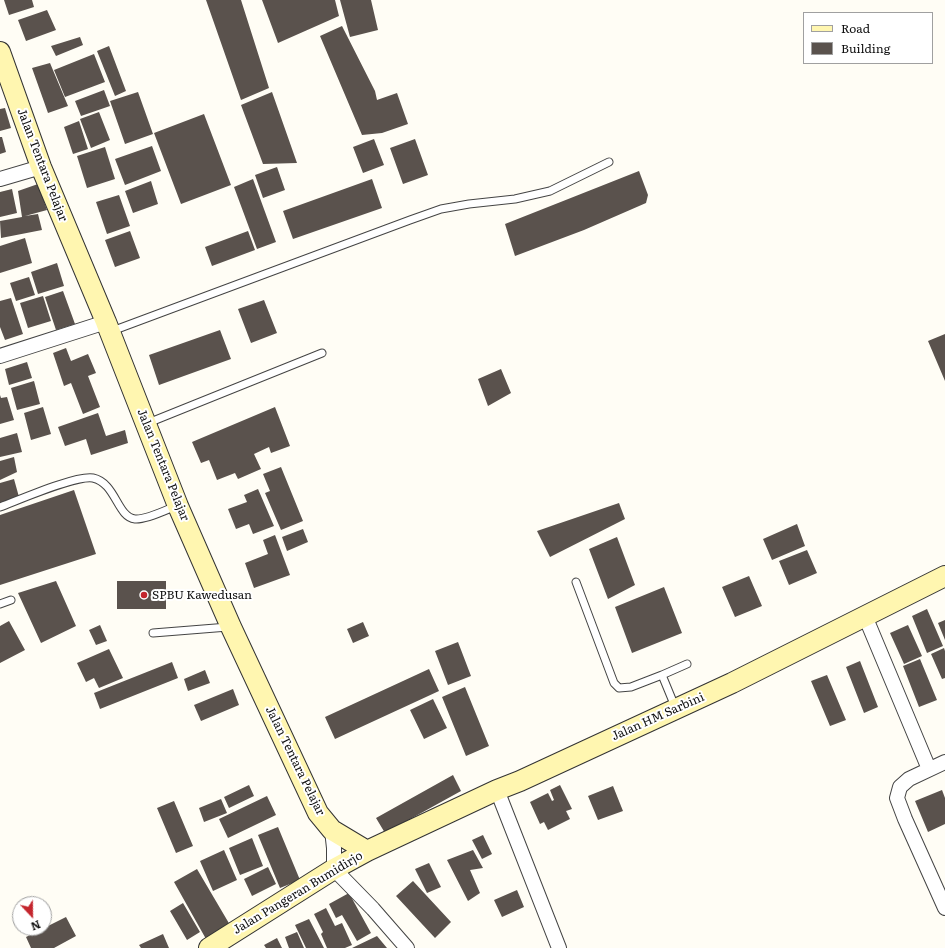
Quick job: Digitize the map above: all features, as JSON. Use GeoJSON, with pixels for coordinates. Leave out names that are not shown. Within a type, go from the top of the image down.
{"type":"FeatureCollection","features":[{"type":"Feature","properties":{"kind":"main road","name":"Jalan Tentara Pelajar"},"geometry":{"type":"LineString","coordinates":[[0,52],[41,167],[108,327],[178,506],[231,627],[318,813],[332,830],[367,851]]}},
{"type":"Feature","properties":{"kind":"main road","name":"Jalan HM Sarbini"},"geometry":{"type":"LineString","coordinates":[[367,851],[732,683],[945,576]]}},
{"type":"Feature","properties":{"kind":"main road","name":"Jalan Pangeran Bumidirjo"},"geometry":{"type":"LineString","coordinates":[[209,948],[367,851]]}},
{"type":"Feature","properties":{"kind":"street"},"geometry":{"type":"LineString","coordinates":[[0,179],[41,167]]}},
{"type":"Feature","properties":{"kind":"street"},"geometry":{"type":"LineString","coordinates":[[0,356],[108,327]]}},
{"type":"Feature","properties":{"kind":"street"},"geometry":{"type":"LineString","coordinates":[[865,616],[929,769]]}},
{"type":"Feature","properties":{"kind":"street"},"geometry":{"type":"LineString","coordinates":[[945,762],[909,779],[900,787],[897,798],[945,908]]}},
{"type":"Feature","properties":{"kind":"street"},"geometry":{"type":"LineString","coordinates":[[497,790],[559,948]]}},
{"type":"Feature","properties":{"kind":"street"},"geometry":{"type":"LineString","coordinates":[[332,830],[334,870],[373,909],[407,948]]}},
{"type":"Feature","properties":{"kind":"lane"},"geometry":{"type":"LineString","coordinates":[[108,327],[441,209],[469,204],[515,199],[550,191],[609,162]]}},
{"type":"Feature","properties":{"kind":"lane"},"geometry":{"type":"LineString","coordinates":[[146,424],[322,353]]}},
{"type":"Feature","properties":{"kind":"lane"},"geometry":{"type":"LineString","coordinates":[[0,507],[64,484],[80,479],[92,478],[103,482],[110,490],[123,512],[129,518],[136,520],[178,506]]}},
{"type":"Feature","properties":{"kind":"lane"},"geometry":{"type":"LineString","coordinates":[[576,582],[608,669],[614,682],[619,688],[631,687],[687,664]]}},
{"type":"Feature","properties":{"kind":"lane"},"geometry":{"type":"LineString","coordinates":[[0,604],[11,600]]}},
{"type":"Feature","properties":{"kind":"lane"},"geometry":{"type":"LineString","coordinates":[[153,633],[231,627]]}},
{"type":"Feature","properties":{"kind":"lane"},"geometry":{"type":"LineString","coordinates":[[662,675],[676,709]]}},
{"type":"Feature","properties":{"kind":"building"},"geometry":{"type":"Polygon","coordinates":[[[4,0],[32,0],[34,7],[9,15],[4,0]]]}},
{"type":"Feature","properties":{"kind":"building"},"geometry":{"type":"Polygon","coordinates":[[[206,0],[241,0],[269,88],[241,100],[206,0]]]}},
{"type":"Feature","properties":{"kind":"building"},"geometry":{"type":"Polygon","coordinates":[[[262,0],[335,0],[339,16],[278,43],[262,0]]]}},
{"type":"Feature","properties":{"kind":"building"},"geometry":{"type":"Polygon","coordinates":[[[340,0],[371,0],[378,30],[350,37],[340,0]]]}},
{"type":"Feature","properties":{"kind":"building"},"geometry":{"type":"Polygon","coordinates":[[[47,10],[56,30],[26,41],[18,20],[47,10]]]}},
{"type":"Feature","properties":{"kind":"building"},"geometry":{"type":"Polygon","coordinates":[[[342,26],[375,91],[377,100],[397,93],[408,124],[382,133],[362,135],[320,36],[342,26]]]}},
{"type":"Feature","properties":{"kind":"building"},"geometry":{"type":"Polygon","coordinates":[[[80,37],[83,45],[56,56],[51,46],[80,37]]]}},
{"type":"Feature","properties":{"kind":"building"},"geometry":{"type":"Polygon","coordinates":[[[109,46],[126,91],[115,96],[97,51],[109,46]]]}},
{"type":"Feature","properties":{"kind":"building"},"geometry":{"type":"Polygon","coordinates":[[[94,54],[105,82],[65,97],[54,70],[94,54]]]}},
{"type":"Feature","properties":{"kind":"building"},"geometry":{"type":"Polygon","coordinates":[[[50,63],[68,106],[48,113],[32,68],[50,63]]]}},
{"type":"Feature","properties":{"kind":"building"},"geometry":{"type":"Polygon","coordinates":[[[104,90],[110,106],[81,116],[75,101],[104,90]]]}},
{"type":"Feature","properties":{"kind":"building"},"geometry":{"type":"Polygon","coordinates":[[[138,92],[153,134],[125,144],[110,101],[138,92]]]}},
{"type":"Feature","properties":{"kind":"building"},"geometry":{"type":"Polygon","coordinates":[[[272,92],[297,163],[263,164],[241,105],[272,92]]]}},
{"type":"Feature","properties":{"kind":"building"},"geometry":{"type":"Polygon","coordinates":[[[5,108],[11,128],[0,131],[0,109],[5,108]]]}},
{"type":"Feature","properties":{"kind":"building"},"geometry":{"type":"Polygon","coordinates":[[[99,112],[110,140],[91,148],[80,119],[99,112]]]}},
{"type":"Feature","properties":{"kind":"building"},"geometry":{"type":"Polygon","coordinates":[[[204,114],[231,185],[181,204],[154,133],[204,114]]]}},
{"type":"Feature","properties":{"kind":"building"},"geometry":{"type":"Polygon","coordinates":[[[79,121],[88,149],[73,154],[64,127],[79,121]]]}},
{"type":"Feature","properties":{"kind":"building"},"geometry":{"type":"Polygon","coordinates":[[[0,137],[2,137],[6,152],[0,154],[0,137]]]}},
{"type":"Feature","properties":{"kind":"building"},"geometry":{"type":"Polygon","coordinates":[[[374,139],[384,165],[363,173],[353,147],[374,139]]]}},
{"type":"Feature","properties":{"kind":"building"},"geometry":{"type":"Polygon","coordinates":[[[415,139],[428,175],[403,184],[390,148],[415,139]]]}},
{"type":"Feature","properties":{"kind":"building"},"geometry":{"type":"Polygon","coordinates":[[[152,146],[161,171],[125,185],[115,159],[152,146]]]}},
{"type":"Feature","properties":{"kind":"building"},"geometry":{"type":"Polygon","coordinates":[[[105,147],[115,179],[87,188],[77,156],[105,147]]]}},
{"type":"Feature","properties":{"kind":"building"},"geometry":{"type":"Polygon","coordinates":[[[277,167],[285,190],[263,198],[255,175],[277,167]]]}},
{"type":"Feature","properties":{"kind":"building"},"geometry":{"type":"Polygon","coordinates":[[[639,171],[648,195],[646,203],[584,230],[515,256],[505,224],[639,171]]]}},
{"type":"Feature","properties":{"kind":"building"},"geometry":{"type":"Polygon","coordinates":[[[253,179],[276,242],[257,249],[234,187],[253,179]]]}},
{"type":"Feature","properties":{"kind":"building"},"geometry":{"type":"Polygon","coordinates":[[[372,179],[382,208],[293,239],[283,211],[372,179]]]}},
{"type":"Feature","properties":{"kind":"building"},"geometry":{"type":"Polygon","coordinates":[[[151,181],[158,204],[133,213],[125,191],[151,181]]]}},
{"type":"Feature","properties":{"kind":"building"},"geometry":{"type":"Polygon","coordinates":[[[38,184],[47,210],[25,216],[38,214],[42,230],[1,238],[0,221],[22,217],[18,191],[38,184]]]}},
{"type":"Feature","properties":{"kind":"building"},"geometry":{"type":"Polygon","coordinates":[[[12,189],[17,213],[0,217],[0,192],[12,189]]]}},
{"type":"Feature","properties":{"kind":"building"},"geometry":{"type":"Polygon","coordinates":[[[119,195],[130,226],[107,234],[96,202],[119,195]]]}},
{"type":"Feature","properties":{"kind":"building"},"geometry":{"type":"Polygon","coordinates":[[[130,231],[140,258],[115,267],[105,240],[130,231]]]}},
{"type":"Feature","properties":{"kind":"building"},"geometry":{"type":"Polygon","coordinates":[[[248,231],[255,250],[212,266],[205,247],[248,231]]]}},
{"type":"Feature","properties":{"kind":"building"},"geometry":{"type":"Polygon","coordinates":[[[25,238],[32,263],[0,273],[0,246],[25,238]]]}},
{"type":"Feature","properties":{"kind":"building"},"geometry":{"type":"Polygon","coordinates":[[[57,263],[64,286],[38,294],[31,272],[57,263]]]}},
{"type":"Feature","properties":{"kind":"building"},"geometry":{"type":"Polygon","coordinates":[[[29,277],[35,295],[16,301],[10,283],[29,277]]]}},
{"type":"Feature","properties":{"kind":"building"},"geometry":{"type":"Polygon","coordinates":[[[63,291],[75,324],[56,330],[45,297],[63,291]]]}},
{"type":"Feature","properties":{"kind":"building"},"geometry":{"type":"Polygon","coordinates":[[[43,296],[51,321],[28,328],[20,303],[43,296]]]}},
{"type":"Feature","properties":{"kind":"building"},"geometry":{"type":"Polygon","coordinates":[[[11,298],[23,334],[5,340],[0,327],[0,301],[11,298]]]}},
{"type":"Feature","properties":{"kind":"building"},"geometry":{"type":"Polygon","coordinates":[[[264,300],[277,333],[251,343],[238,309],[264,300]]]}},
{"type":"Feature","properties":{"kind":"building"},"geometry":{"type":"Polygon","coordinates":[[[220,330],[231,359],[159,385],[149,355],[220,330]]]}},
{"type":"Feature","properties":{"kind":"building"},"geometry":{"type":"Polygon","coordinates":[[[945,334],[945,381],[928,341],[945,334]]]}},
{"type":"Feature","properties":{"kind":"building"},"geometry":{"type":"Polygon","coordinates":[[[66,348],[71,361],[88,354],[96,373],[88,376],[100,407],[83,414],[71,383],[64,386],[53,353],[66,348]]]}},
{"type":"Feature","properties":{"kind":"building"},"geometry":{"type":"Polygon","coordinates":[[[27,362],[32,378],[9,385],[5,369],[27,362]]]}},
{"type":"Feature","properties":{"kind":"building"},"geometry":{"type":"Polygon","coordinates":[[[501,369],[511,393],[488,406],[478,379],[501,369]]]}},
{"type":"Feature","properties":{"kind":"building"},"geometry":{"type":"Polygon","coordinates":[[[34,381],[40,404],[17,410],[11,388],[34,381]]]}},
{"type":"Feature","properties":{"kind":"building"},"geometry":{"type":"Polygon","coordinates":[[[0,395],[1,398],[7,397],[14,420],[0,424],[0,395]]]}},
{"type":"Feature","properties":{"kind":"building"},"geometry":{"type":"Polygon","coordinates":[[[43,407],[51,434],[31,440],[24,413],[43,407]]]}},
{"type":"Feature","properties":{"kind":"building"},"geometry":{"type":"Polygon","coordinates":[[[275,407],[290,446],[271,453],[269,447],[254,454],[261,469],[238,479],[235,473],[217,480],[209,460],[201,463],[192,442],[275,407]]]}},
{"type":"Feature","properties":{"kind":"building"},"geometry":{"type":"Polygon","coordinates":[[[98,413],[106,436],[125,430],[128,443],[91,455],[86,439],[65,446],[58,427],[98,413]]]}},
{"type":"Feature","properties":{"kind":"building"},"geometry":{"type":"Polygon","coordinates":[[[17,433],[22,452],[0,457],[0,438],[17,433]]]}},
{"type":"Feature","properties":{"kind":"building"},"geometry":{"type":"Polygon","coordinates":[[[14,457],[17,472],[0,480],[0,461],[14,457]]]}},
{"type":"Feature","properties":{"kind":"building"},"geometry":{"type":"Polygon","coordinates":[[[281,467],[303,521],[281,530],[265,493],[270,491],[263,474],[281,467]]]}},
{"type":"Feature","properties":{"kind":"building"},"geometry":{"type":"Polygon","coordinates":[[[14,479],[19,497],[0,504],[0,483],[14,479]]]}},
{"type":"Feature","properties":{"kind":"building"},"geometry":{"type":"Polygon","coordinates":[[[258,489],[274,526],[253,534],[249,524],[236,529],[228,509],[247,502],[244,495],[258,489]]]}},
{"type":"Feature","properties":{"kind":"building"},"geometry":{"type":"Polygon","coordinates":[[[74,490],[96,554],[0,585],[0,515],[74,490]]]}},
{"type":"Feature","properties":{"kind":"building"},"geometry":{"type":"Polygon","coordinates":[[[619,503],[625,519],[550,557],[537,531],[619,503]]]}},
{"type":"Feature","properties":{"kind":"building"},"geometry":{"type":"Polygon","coordinates":[[[797,524],[805,546],[772,560],[763,539],[797,524]]]}},
{"type":"Feature","properties":{"kind":"building"},"geometry":{"type":"Polygon","coordinates":[[[303,529],[308,542],[287,551],[282,537],[303,529]]]}},
{"type":"Feature","properties":{"kind":"building"},"geometry":{"type":"Polygon","coordinates":[[[275,535],[290,575],[254,588],[245,563],[268,554],[263,540],[275,535]]]}},
{"type":"Feature","properties":{"kind":"building"},"geometry":{"type":"Polygon","coordinates":[[[617,537],[635,585],[608,599],[589,549],[617,537]]]}},
{"type":"Feature","properties":{"kind":"building"},"geometry":{"type":"Polygon","coordinates":[[[807,550],[817,573],[789,585],[779,561],[807,550]]]}},
{"type":"Feature","properties":{"kind":"building"},"geometry":{"type":"Polygon","coordinates":[[[749,576],[762,606],[735,617],[722,587],[749,576]]]}},
{"type":"Feature","properties":{"kind":"building"},"geometry":{"type":"Polygon","coordinates":[[[56,581],[76,626],[41,643],[18,593],[56,581]]]}},
{"type":"Feature","properties":{"kind":"building"},"geometry":{"type":"Polygon","coordinates":[[[117,581],[166,581],[166,609],[117,609],[117,581]]]}},
{"type":"Feature","properties":{"kind":"building"},"geometry":{"type":"Polygon","coordinates":[[[664,587],[682,633],[632,653],[615,607],[664,587]]]}},
{"type":"Feature","properties":{"kind":"building"},"geometry":{"type":"Polygon","coordinates":[[[927,609],[943,646],[927,653],[912,616],[927,609]]]}},
{"type":"Feature","properties":{"kind":"building"},"geometry":{"type":"Polygon","coordinates":[[[945,620],[945,640],[938,623],[945,620]]]}},
{"type":"Feature","properties":{"kind":"building"},"geometry":{"type":"Polygon","coordinates":[[[9,621],[25,650],[0,663],[0,626],[9,621]]]}},
{"type":"Feature","properties":{"kind":"building"},"geometry":{"type":"Polygon","coordinates":[[[363,622],[369,636],[353,643],[347,629],[363,622]]]}},
{"type":"Feature","properties":{"kind":"building"},"geometry":{"type":"Polygon","coordinates":[[[100,625],[107,641],[96,645],[89,630],[100,625]]]}},
{"type":"Feature","properties":{"kind":"building"},"geometry":{"type":"Polygon","coordinates":[[[908,625],[922,656],[904,664],[890,633],[908,625]]]}},
{"type":"Feature","properties":{"kind":"building"},"geometry":{"type":"Polygon","coordinates":[[[458,642],[471,676],[448,685],[435,651],[458,642]]]}},
{"type":"Feature","properties":{"kind":"building"},"geometry":{"type":"Polygon","coordinates":[[[944,648],[945,678],[942,679],[931,654],[944,648]]]}},
{"type":"Feature","properties":{"kind":"building"},"geometry":{"type":"Polygon","coordinates":[[[109,649],[123,678],[99,688],[94,678],[86,682],[77,663],[109,649]]]}},
{"type":"Feature","properties":{"kind":"building"},"geometry":{"type":"Polygon","coordinates":[[[920,659],[937,700],[919,707],[903,666],[920,659]]]}},
{"type":"Feature","properties":{"kind":"building"},"geometry":{"type":"Polygon","coordinates":[[[860,661],[878,707],[864,713],[846,667],[860,661]]]}},
{"type":"Feature","properties":{"kind":"building"},"geometry":{"type":"Polygon","coordinates":[[[172,662],[178,678],[100,709],[94,693],[172,662]]]}},
{"type":"Feature","properties":{"kind":"building"},"geometry":{"type":"Polygon","coordinates":[[[429,669],[439,691],[335,739],[325,717],[429,669]]]}},
{"type":"Feature","properties":{"kind":"building"},"geometry":{"type":"Polygon","coordinates":[[[205,670],[210,683],[188,691],[184,679],[205,670]]]}},
{"type":"Feature","properties":{"kind":"building"},"geometry":{"type":"Polygon","coordinates":[[[827,675],[846,720],[830,726],[811,681],[827,675]]]}},
{"type":"Feature","properties":{"kind":"building"},"geometry":{"type":"Polygon","coordinates":[[[465,687],[489,746],[466,756],[442,697],[465,687]]]}},
{"type":"Feature","properties":{"kind":"building"},"geometry":{"type":"Polygon","coordinates":[[[233,689],[239,705],[201,721],[194,705],[233,689]]]}},
{"type":"Feature","properties":{"kind":"building"},"geometry":{"type":"Polygon","coordinates":[[[433,699],[447,728],[424,739],[410,710],[433,699]]]}},
{"type":"Feature","properties":{"kind":"building"},"geometry":{"type":"Polygon","coordinates":[[[453,775],[461,791],[385,833],[376,818],[453,775]]]}},
{"type":"Feature","properties":{"kind":"building"},"geometry":{"type":"Polygon","coordinates":[[[249,785],[254,796],[229,808],[224,797],[249,785]]]}},
{"type":"Feature","properties":{"kind":"building"},"geometry":{"type":"Polygon","coordinates":[[[560,785],[572,809],[566,811],[570,819],[548,830],[544,822],[540,824],[530,802],[548,793],[552,801],[554,800],[550,790],[560,785]]]}},
{"type":"Feature","properties":{"kind":"building"},"geometry":{"type":"Polygon","coordinates":[[[613,786],[623,811],[598,820],[588,796],[613,786]]]}},
{"type":"Feature","properties":{"kind":"building"},"geometry":{"type":"Polygon","coordinates":[[[942,790],[945,798],[945,824],[928,832],[915,801],[942,790]]]}},
{"type":"Feature","properties":{"kind":"building"},"geometry":{"type":"Polygon","coordinates":[[[267,796],[276,815],[228,838],[219,819],[267,796]]]}},
{"type":"Feature","properties":{"kind":"building"},"geometry":{"type":"Polygon","coordinates":[[[221,799],[227,813],[204,822],[199,808],[221,799]]]}},
{"type":"Feature","properties":{"kind":"building"},"geometry":{"type":"Polygon","coordinates":[[[174,801],[193,846],[176,853],[157,808],[174,801]]]}},
{"type":"Feature","properties":{"kind":"building"},"geometry":{"type":"Polygon","coordinates":[[[278,827],[300,880],[280,888],[258,835],[278,827]]]}},
{"type":"Feature","properties":{"kind":"building"},"geometry":{"type":"Polygon","coordinates":[[[483,835],[492,854],[482,859],[472,840],[483,835]]]}},
{"type":"Feature","properties":{"kind":"building"},"geometry":{"type":"Polygon","coordinates":[[[252,838],[263,866],[240,875],[229,848],[252,838]]]}},
{"type":"Feature","properties":{"kind":"building"},"geometry":{"type":"Polygon","coordinates":[[[224,850],[237,880],[213,891],[200,861],[224,850]]]}},
{"type":"Feature","properties":{"kind":"building"},"geometry":{"type":"Polygon","coordinates":[[[473,850],[483,868],[470,870],[480,893],[468,901],[447,860],[473,850]]]}},
{"type":"Feature","properties":{"kind":"building"},"geometry":{"type":"Polygon","coordinates":[[[429,863],[441,887],[427,893],[415,869],[429,863]]]}},
{"type":"Feature","properties":{"kind":"building"},"geometry":{"type":"Polygon","coordinates":[[[268,867],[276,884],[252,896],[244,879],[268,867]]]}},
{"type":"Feature","properties":{"kind":"building"},"geometry":{"type":"Polygon","coordinates":[[[197,869],[230,925],[206,939],[174,882],[197,869]]]}},
{"type":"Feature","properties":{"kind":"building"},"geometry":{"type":"Polygon","coordinates":[[[413,881],[451,922],[435,938],[396,896],[413,881]]]}},
{"type":"Feature","properties":{"kind":"building"},"geometry":{"type":"Polygon","coordinates":[[[517,890],[524,907],[502,917],[494,900],[517,890]]]}},
{"type":"Feature","properties":{"kind":"building"},"geometry":{"type":"Polygon","coordinates":[[[349,893],[371,933],[357,941],[342,915],[336,918],[329,904],[349,893]]]}},
{"type":"Feature","properties":{"kind":"building"},"geometry":{"type":"Polygon","coordinates":[[[183,903],[200,932],[187,940],[170,911],[183,903]]]}},
{"type":"Feature","properties":{"kind":"building"},"geometry":{"type":"Polygon","coordinates":[[[326,908],[335,926],[342,923],[352,945],[345,948],[327,948],[321,934],[323,932],[314,914],[326,908]]]}},
{"type":"Feature","properties":{"kind":"building"},"geometry":{"type":"Polygon","coordinates":[[[66,917],[76,936],[54,948],[31,948],[26,937],[52,936],[52,924],[66,917]]]}},
{"type":"Feature","properties":{"kind":"building"},"geometry":{"type":"Polygon","coordinates":[[[309,919],[324,948],[306,948],[295,925],[309,919]]]}},
{"type":"Feature","properties":{"kind":"building"},"geometry":{"type":"Polygon","coordinates":[[[297,932],[304,948],[289,948],[285,937],[297,932]]]}},
{"type":"Feature","properties":{"kind":"building"},"geometry":{"type":"Polygon","coordinates":[[[163,934],[169,948],[141,948],[139,945],[163,934]]]}},
{"type":"Feature","properties":{"kind":"building"},"geometry":{"type":"Polygon","coordinates":[[[377,936],[387,948],[352,948],[377,936]]]}},
{"type":"Feature","properties":{"kind":"building"},"geometry":{"type":"Polygon","coordinates":[[[277,938],[282,948],[266,948],[264,945],[277,938]]]}},
{"type":"Feature","properties":{"kind":"place","name":"SPBU Kawedusan"},"geometry":{"type":"Point","coordinates":[144,595]}}]}
